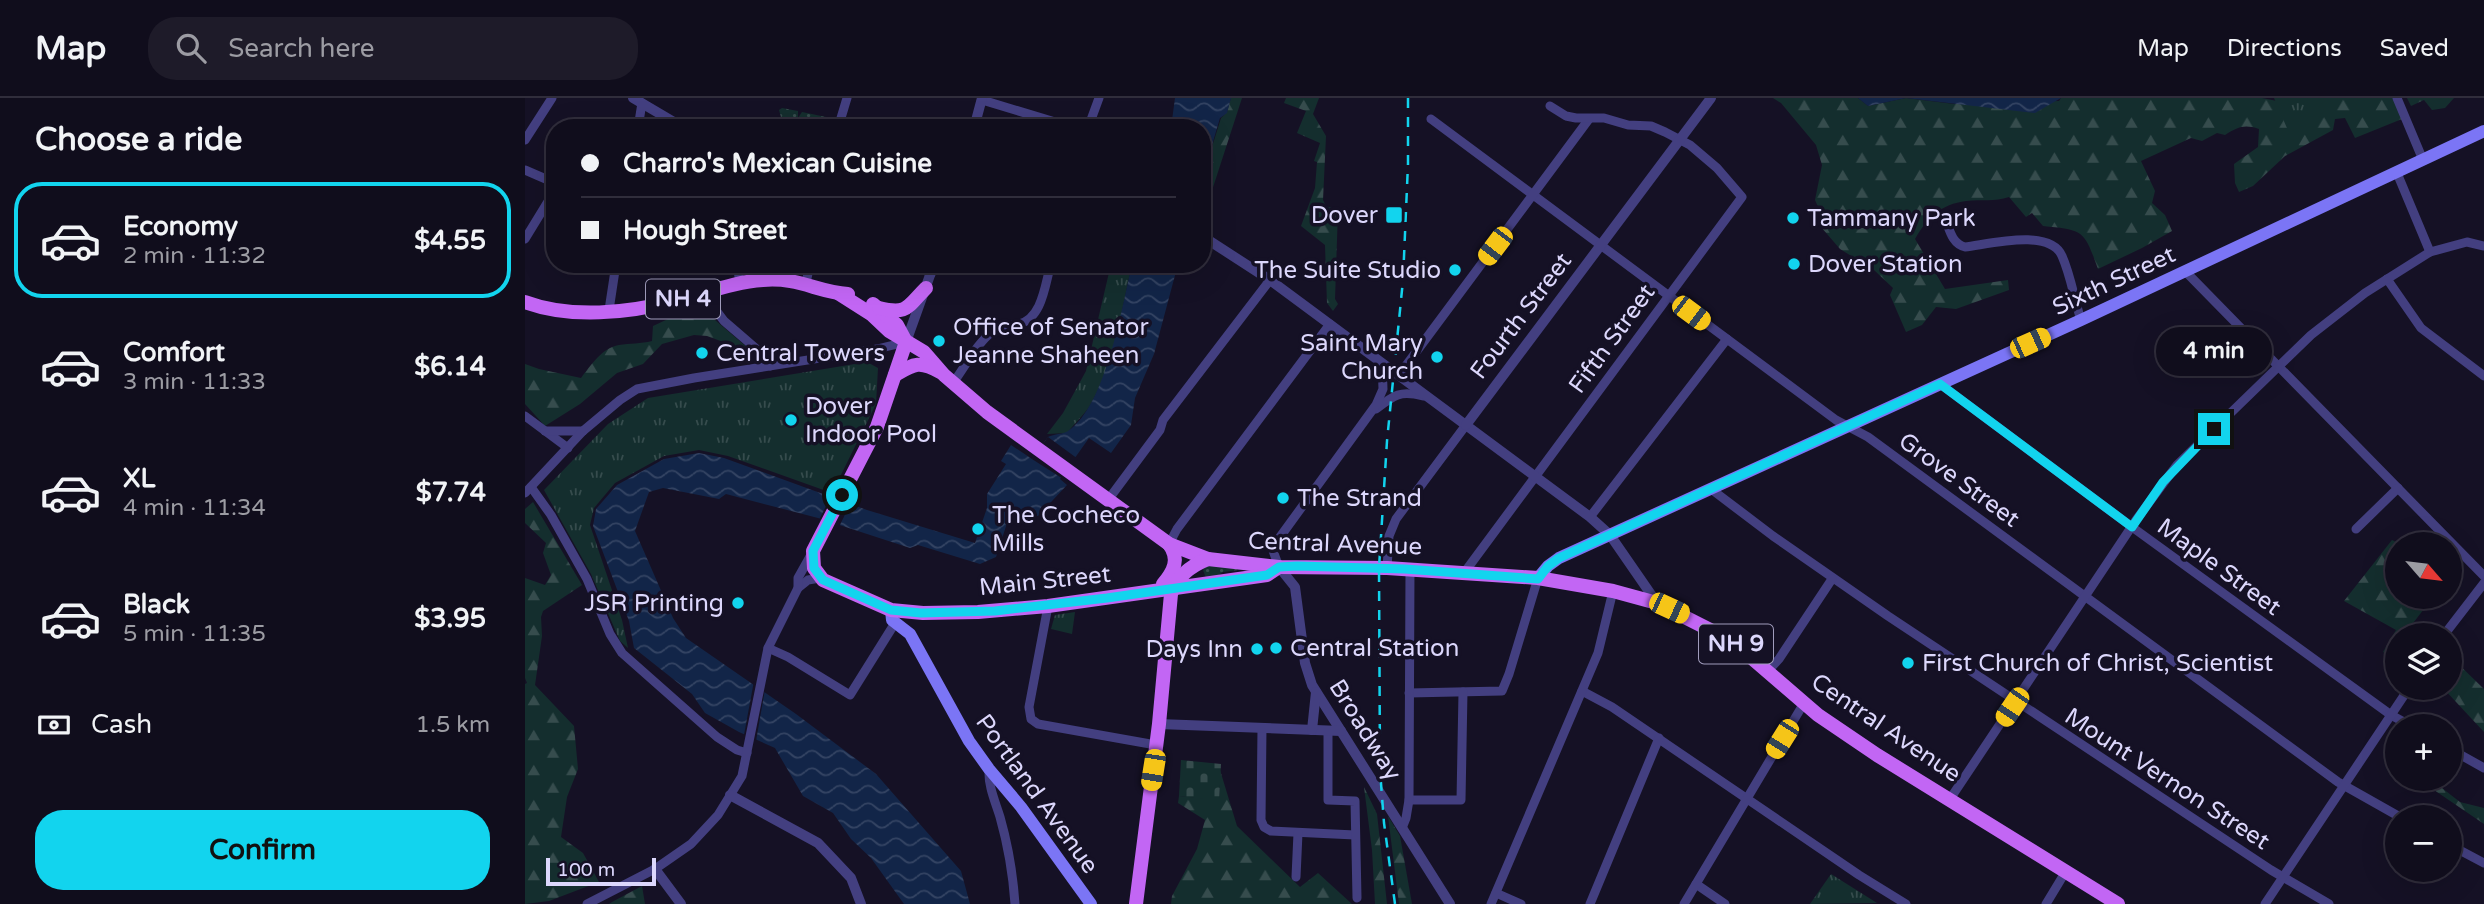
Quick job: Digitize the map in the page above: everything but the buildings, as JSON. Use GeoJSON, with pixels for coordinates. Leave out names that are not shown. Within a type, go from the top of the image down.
{"type":"FeatureCollection","features":[{"type":"Feature","properties":{"kind":"main road","name":"Sixth Street"},"geometry":{"type":"LineString","coordinates":[[1538,579],[1548,566],[1559,558],[2081,320],[2484,131]]}},
{"type":"Feature","properties":{"kind":"main road"},"geometry":{"type":"LineString","coordinates":[[878,307],[901,311],[930,275]]}},
{"type":"Feature","properties":{"kind":"main road","name":"Central Avenue"},"geometry":{"type":"LineString","coordinates":[[525,302],[559,310],[610,310],[653,306],[740,283],[778,279],[860,297],[878,307],[902,331],[906,342]]}},
{"type":"Feature","properties":{"kind":"main road","name":"Central Avenue"},"geometry":{"type":"LineString","coordinates":[[838,293],[865,310],[888,331],[924,352],[949,379],[987,412],[1169,544],[1202,561],[1279,567],[1410,569],[1538,579],[1613,591],[1657,603],[1725,636],[1818,715],[1877,755],[2118,904]]}},
{"type":"Feature","properties":{"kind":"main road"},"geometry":{"type":"LineString","coordinates":[[820,578],[813,564],[813,551],[877,427],[906,342]]}},
{"type":"Feature","properties":{"kind":"main road"},"geometry":{"type":"LineString","coordinates":[[895,375],[913,364],[925,365],[949,379]]}},
{"type":"Feature","properties":{"kind":"main road"},"geometry":{"type":"LineString","coordinates":[[1156,590],[1175,567],[1175,551],[1169,544]]}},
{"type":"Feature","properties":{"kind":"main road"},"geometry":{"type":"LineString","coordinates":[[1202,561],[1199,578],[1203,583]]}},
{"type":"Feature","properties":{"kind":"main road"},"geometry":{"type":"LineString","coordinates":[[1136,904],[1159,724],[1170,601],[1174,587],[1190,566],[1202,561]]}},
{"type":"Feature","properties":{"kind":"main road","name":"Main Street"},"geometry":{"type":"LineString","coordinates":[[820,578],[893,617],[1048,606],[1267,575],[1279,567]]}},
{"type":"Feature","properties":{"kind":"main road"},"geometry":{"type":"LineString","coordinates":[[910,634],[913,623],[921,613]]}},
{"type":"Feature","properties":{"kind":"main road","name":"Portland Avenue"},"geometry":{"type":"LineString","coordinates":[[893,617],[910,634],[969,741],[1091,904]]}},
{"type":"Feature","properties":{"kind":"street"},"geometry":{"type":"LineString","coordinates":[[525,140],[552,98]]}},
{"type":"Feature","properties":{"kind":"street"},"geometry":{"type":"LineString","coordinates":[[841,119],[847,98]]}},
{"type":"Feature","properties":{"kind":"street"},"geometry":{"type":"LineString","coordinates":[[1092,119],[1098,98]]}},
{"type":"Feature","properties":{"kind":"street","name":"Fourth Street"},"geometry":{"type":"LineString","coordinates":[[1387,568],[1391,528],[1403,508],[1711,98]]}},
{"type":"Feature","properties":{"kind":"street"},"geometry":{"type":"LineString","coordinates":[[2397,98],[2423,160]]}},
{"type":"Feature","properties":{"kind":"street"},"geometry":{"type":"LineString","coordinates":[[976,119],[982,99],[1046,119]]}},
{"type":"Feature","properties":{"kind":"street"},"geometry":{"type":"LineString","coordinates":[[637,101],[638,119]]}},
{"type":"Feature","properties":{"kind":"street"},"geometry":{"type":"LineString","coordinates":[[637,101],[668,119]]}},
{"type":"Feature","properties":{"kind":"street"},"geometry":{"type":"LineString","coordinates":[[1550,106],[1566,116],[1604,118],[1628,125],[1651,126],[1681,140]]}},
{"type":"Feature","properties":{"kind":"street","name":"Grove Street"},"geometry":{"type":"LineString","coordinates":[[1431,119],[1836,420],[1868,437],[2343,786],[2385,809]]}},
{"type":"Feature","properties":{"kind":"street"},"geometry":{"type":"LineString","coordinates":[[1399,376],[1589,119]]}},
{"type":"Feature","properties":{"kind":"street","name":"Fifth Street"},"geometry":{"type":"LineString","coordinates":[[1464,573],[1742,197],[1717,167],[1681,140]]}},
{"type":"Feature","properties":{"kind":"street"},"geometry":{"type":"LineString","coordinates":[[525,170],[546,179]]}},
{"type":"Feature","properties":{"kind":"street"},"geometry":{"type":"LineString","coordinates":[[2397,173],[2430,252]]}},
{"type":"Feature","properties":{"kind":"street"},"geometry":{"type":"LineString","coordinates":[[525,239],[546,205]]}},
{"type":"Feature","properties":{"kind":"street"},"geometry":{"type":"LineString","coordinates":[[1945,221],[1955,242],[1965,247],[2039,239],[2054,245],[2063,258],[2081,320]]}},
{"type":"Feature","properties":{"kind":"street"},"geometry":{"type":"LineString","coordinates":[[1211,242],[1270,280],[1466,425],[1539,472],[1610,535],[1657,603]]}},
{"type":"Feature","properties":{"kind":"street"},"geometry":{"type":"LineString","coordinates":[[1950,799],[2132,527],[2177,465],[2279,365],[2335,316],[2430,252],[2467,242],[2484,246]]}},
{"type":"Feature","properties":{"kind":"street"},"geometry":{"type":"LineString","coordinates":[[2185,271],[2483,575],[2452,623]]}},
{"type":"Feature","properties":{"kind":"street"},"geometry":{"type":"LineString","coordinates":[[610,310],[615,273]]}},
{"type":"Feature","properties":{"kind":"street"},"geometry":{"type":"LineString","coordinates":[[738,273],[740,283]]}},
{"type":"Feature","properties":{"kind":"street"},"geometry":{"type":"LineString","coordinates":[[806,283],[808,273]]}},
{"type":"Feature","properties":{"kind":"street"},"geometry":{"type":"LineString","coordinates":[[949,379],[996,329],[1021,324],[1033,317],[1048,273]]}},
{"type":"Feature","properties":{"kind":"street"},"geometry":{"type":"LineString","coordinates":[[747,753],[717,737],[622,653],[610,634],[575,556],[528,490],[583,431],[637,389],[906,342],[930,275]]}},
{"type":"Feature","properties":{"kind":"street"},"geometry":{"type":"LineString","coordinates":[[2387,279],[2421,328],[2484,376]]}},
{"type":"Feature","properties":{"kind":"street"},"geometry":{"type":"LineString","coordinates":[[1108,500],[1160,430],[1163,420],[1270,280]]}},
{"type":"Feature","properties":{"kind":"street"},"geometry":{"type":"LineString","coordinates":[[703,293],[717,314],[767,358],[770,366]]}},
{"type":"Feature","properties":{"kind":"street"},"geometry":{"type":"LineString","coordinates":[[1169,544],[1177,529],[1330,324]]}},
{"type":"Feature","properties":{"kind":"street"},"geometry":{"type":"LineString","coordinates":[[1590,517],[1727,339]]}},
{"type":"Feature","properties":{"kind":"street"},"geometry":{"type":"LineString","coordinates":[[1279,567],[1272,548],[1372,412],[1383,389],[1382,363]]}},
{"type":"Feature","properties":{"kind":"street","name":"Maple Street"},"geometry":{"type":"LineString","coordinates":[[1940,384],[2390,714]]}},
{"type":"Feature","properties":{"kind":"street"},"geometry":{"type":"LineString","coordinates":[[1372,412],[1397,394],[1411,393],[1428,397]]}},
{"type":"Feature","properties":{"kind":"street"},"geometry":{"type":"LineString","coordinates":[[525,416],[568,448]]}},
{"type":"Feature","properties":{"kind":"street"},"geometry":{"type":"LineString","coordinates":[[545,431],[583,431]]}},
{"type":"Feature","properties":{"kind":"street"},"geometry":{"type":"LineString","coordinates":[[2356,528],[2398,488]]}},
{"type":"Feature","properties":{"kind":"street","name":"Mount Vernon Street"},"geometry":{"type":"LineString","coordinates":[[1711,489],[1832,579],[2283,878],[2329,904]]}},
{"type":"Feature","properties":{"kind":"street"},"geometry":{"type":"LineString","coordinates":[[798,588],[798,578],[813,551]]}},
{"type":"Feature","properties":{"kind":"street","name":"Broadway"},"geometry":{"type":"LineString","coordinates":[[1279,567],[1295,587],[1305,663],[1316,692],[1450,904]]}},
{"type":"Feature","properties":{"kind":"street"},"geometry":{"type":"LineString","coordinates":[[1402,828],[1409,800],[1410,569]]}},
{"type":"Feature","properties":{"kind":"street"},"geometry":{"type":"LineString","coordinates":[[1631,595],[1633,570]]}},
{"type":"Feature","properties":{"kind":"street"},"geometry":{"type":"LineString","coordinates":[[587,904],[655,869],[691,844],[718,815],[742,776],[768,648],[798,588],[808,580],[820,578]]}},
{"type":"Feature","properties":{"kind":"street"},"geometry":{"type":"LineString","coordinates":[[1409,693],[1498,692],[1504,688],[1538,579]]}},
{"type":"Feature","properties":{"kind":"street"},"geometry":{"type":"LineString","coordinates":[[1768,671],[1780,659],[1832,579]]}},
{"type":"Feature","properties":{"kind":"street"},"geometry":{"type":"LineString","coordinates":[[1491,904],[1601,643],[1613,591]]}},
{"type":"Feature","properties":{"kind":"street"},"geometry":{"type":"LineString","coordinates":[[1048,606],[1029,707],[1030,717],[1038,724],[1156,745]]}},
{"type":"Feature","properties":{"kind":"street"},"geometry":{"type":"LineString","coordinates":[[768,648],[788,657],[850,695],[893,617]]}},
{"type":"Feature","properties":{"kind":"street"},"geometry":{"type":"LineString","coordinates":[[1582,691],[1612,706],[1859,875],[1906,904]]}},
{"type":"Feature","properties":{"kind":"street"},"geometry":{"type":"LineString","coordinates":[[1312,730],[1316,692]]}},
{"type":"Feature","properties":{"kind":"street"},"geometry":{"type":"LineString","coordinates":[[1409,800],[1461,800],[1463,692]]}},
{"type":"Feature","properties":{"kind":"street"},"geometry":{"type":"LineString","coordinates":[[1683,904],[1804,703]]}},
{"type":"Feature","properties":{"kind":"street"},"geometry":{"type":"LineString","coordinates":[[1159,724],[1341,731]]}},
{"type":"Feature","properties":{"kind":"street"},"geometry":{"type":"LineString","coordinates":[[2265,904],[2385,724]]}},
{"type":"Feature","properties":{"kind":"street"},"geometry":{"type":"LineString","coordinates":[[1262,728],[1262,824],[1271,831],[1355,835]]}},
{"type":"Feature","properties":{"kind":"street"},"geometry":{"type":"LineString","coordinates":[[1328,731],[1328,800],[1355,801],[1357,898]]}},
{"type":"Feature","properties":{"kind":"street"},"geometry":{"type":"LineString","coordinates":[[1590,904],[1659,738]]}},
{"type":"Feature","properties":{"kind":"street"},"geometry":{"type":"LineString","coordinates":[[2462,756],[2484,768]]}},
{"type":"Feature","properties":{"kind":"street"},"geometry":{"type":"LineString","coordinates":[[989,769],[988,782],[1011,865],[1015,904]]}},
{"type":"Feature","properties":{"kind":"street"},"geometry":{"type":"LineString","coordinates":[[730,795],[818,843],[851,878],[861,904]]}},
{"type":"Feature","properties":{"kind":"street"},"geometry":{"type":"LineString","coordinates":[[1296,877],[1298,833]]}},
{"type":"Feature","properties":{"kind":"street"},"geometry":{"type":"LineString","coordinates":[[2462,851],[2484,863]]}},
{"type":"Feature","properties":{"kind":"street"},"geometry":{"type":"LineString","coordinates":[[655,869],[681,904]]}},
{"type":"Feature","properties":{"kind":"street"},"geometry":{"type":"LineString","coordinates":[[2046,904],[2066,871]]}},
{"type":"Feature","properties":{"kind":"street"},"geometry":{"type":"LineString","coordinates":[[1696,884],[1725,904]]}},
{"type":"Feature","properties":{"kind":"street"},"geometry":{"type":"LineString","coordinates":[[1496,893],[1521,904]]}},
{"type":"Feature","properties":{"kind":"green space"},"geometry":{"type":"Polygon","coordinates":[[[1231,98],[1242,98],[1211,194],[1211,150],[1221,118],[1227,112],[1231,98]]]}},
{"type":"Feature","properties":{"kind":"green space"},"geometry":{"type":"Polygon","coordinates":[[[1286,98],[1319,98],[1313,114],[1326,136],[1323,200],[1326,206],[1338,210],[1335,299],[1338,304],[1333,311],[1327,303],[1325,245],[1301,226],[1315,188],[1317,162],[1314,161],[1320,143],[1297,133],[1306,111],[1284,103],[1286,98]]]}},
{"type":"Feature","properties":{"kind":"green space"},"geometry":{"type":"Polygon","coordinates":[[[1773,98],[1858,98],[1868,106],[1906,98],[1954,104],[2059,101],[2061,98],[2262,98],[2277,101],[2394,98],[2402,119],[2355,138],[2345,118],[2335,119],[2333,130],[2285,156],[2253,186],[2239,192],[2235,183],[2234,164],[2258,147],[2259,129],[2241,127],[2225,135],[2217,133],[2202,141],[2191,138],[2141,161],[2155,191],[2152,203],[2165,215],[2172,231],[2098,269],[2081,234],[2043,226],[2032,213],[2026,217],[2009,197],[1949,205],[1930,219],[1915,239],[1945,289],[2008,280],[2009,290],[1956,309],[1936,307],[1922,325],[1906,332],[1890,295],[1893,288],[1874,270],[1840,249],[1821,227],[1820,211],[1815,200],[1822,165],[1816,145],[1781,103],[1773,98]]]}},
{"type":"Feature","properties":{"kind":"green space"},"geometry":{"type":"Polygon","coordinates":[[[2274,98],[2336,98],[2290,135],[2274,98]]]}},
{"type":"Feature","properties":{"kind":"green space"},"geometry":{"type":"Polygon","coordinates":[[[2407,98],[2454,98],[2445,108],[2432,110],[2424,100],[2411,106],[2407,98]]]}},
{"type":"Feature","properties":{"kind":"green space"},"geometry":{"type":"Polygon","coordinates":[[[782,108],[798,111],[798,118],[802,112],[826,117],[782,119],[779,110],[782,108]]]}},
{"type":"Feature","properties":{"kind":"green space"},"geometry":{"type":"Polygon","coordinates":[[[1109,273],[1130,273],[1116,338],[1098,391],[1089,407],[1067,433],[1047,434],[1063,413],[1086,371],[1109,273]]]}},
{"type":"Feature","properties":{"kind":"green space"},"geometry":{"type":"Polygon","coordinates":[[[692,313],[696,318],[708,314],[749,349],[745,350],[707,336],[694,335],[662,344],[643,364],[617,373],[580,404],[545,426],[525,404],[525,364],[581,378],[607,350],[619,345],[652,341],[653,326],[692,313]]]}},
{"type":"Feature","properties":{"kind":"green space"},"geometry":{"type":"Polygon","coordinates":[[[867,362],[878,368],[876,404],[832,493],[728,456],[699,450],[664,456],[615,483],[594,508],[590,525],[622,620],[628,648],[620,641],[591,574],[544,490],[608,424],[648,398],[867,362]]]}},
{"type":"Feature","properties":{"kind":"green space"},"geometry":{"type":"Polygon","coordinates":[[[533,502],[582,585],[543,611],[535,685],[574,726],[578,769],[567,797],[561,837],[583,853],[599,882],[549,901],[525,904],[525,578],[545,585],[551,575],[543,553],[546,543],[525,523],[525,509],[533,502]]]}},
{"type":"Feature","properties":{"kind":"green space"},"geometry":{"type":"Polygon","coordinates":[[[2385,549],[2385,609],[2424,609],[2413,623],[2385,624],[2344,601],[2385,549]]]}},
{"type":"Feature","properties":{"kind":"green space"},"geometry":{"type":"Polygon","coordinates":[[[1206,565],[1247,569],[1223,572],[1216,577],[1206,578],[1203,570],[1206,565]]]}},
{"type":"Feature","properties":{"kind":"green space"},"geometry":{"type":"Polygon","coordinates":[[[1075,612],[1072,634],[1051,629],[1055,615],[1075,612]]]}},
{"type":"Feature","properties":{"kind":"green space"},"geometry":{"type":"Polygon","coordinates":[[[2462,668],[2484,689],[2484,732],[2454,700],[2462,700],[2462,668]]]}},
{"type":"Feature","properties":{"kind":"green space"},"geometry":{"type":"Polygon","coordinates":[[[1181,760],[1221,764],[1219,801],[1179,796],[1181,760]]]}},
{"type":"Feature","properties":{"kind":"green space"},"geometry":{"type":"Polygon","coordinates":[[[1220,770],[1237,826],[1300,887],[1318,873],[1352,904],[1171,904],[1172,896],[1197,849],[1205,820],[1178,803],[1179,796],[1219,800],[1220,770]]]}},
{"type":"Feature","properties":{"kind":"green space"},"geometry":{"type":"Polygon","coordinates":[[[1364,787],[1377,814],[1387,904],[1375,904],[1364,787]]]}},
{"type":"Feature","properties":{"kind":"green space"},"geometry":{"type":"Polygon","coordinates":[[[2435,791],[2446,791],[2460,802],[2484,808],[2484,824],[2462,809],[2462,805],[2456,805],[2435,791]]]}},
{"type":"Feature","properties":{"kind":"green space"},"geometry":{"type":"Polygon","coordinates":[[[1388,816],[1400,836],[1412,904],[1399,904],[1388,816]]]}},
{"type":"Feature","properties":{"kind":"green space"},"geometry":{"type":"Polygon","coordinates":[[[1831,874],[1877,903],[1810,904],[1831,874]]]}},
{"type":"Feature","properties":{"kind":"green space"},"geometry":{"type":"Polygon","coordinates":[[[642,886],[645,904],[609,904],[612,902],[642,886]]]}},
{"type":"Feature","properties":{"kind":"water"},"geometry":{"type":"Polygon","coordinates":[[[1175,98],[1231,98],[1227,113],[1220,118],[1211,148],[1211,119],[1172,119],[1175,98]]]}},
{"type":"Feature","properties":{"kind":"water"},"geometry":{"type":"Polygon","coordinates":[[[1858,98],[1906,98],[1868,106],[1858,98]]]}},
{"type":"Feature","properties":{"kind":"water"},"geometry":{"type":"Polygon","coordinates":[[[1906,98],[2061,98],[2035,113],[1906,98]]]}},
{"type":"Feature","properties":{"kind":"water"},"geometry":{"type":"Polygon","coordinates":[[[1130,273],[1176,273],[1154,354],[1135,398],[1131,425],[1111,453],[1089,438],[1060,479],[1067,485],[1038,516],[1008,520],[996,557],[980,564],[918,545],[910,548],[818,518],[726,494],[719,499],[663,488],[649,492],[635,531],[673,618],[686,638],[796,714],[876,774],[961,871],[970,904],[904,904],[871,858],[851,839],[833,813],[803,796],[775,748],[705,713],[692,694],[634,648],[629,621],[593,526],[596,509],[617,485],[664,459],[699,453],[724,458],[867,510],[975,543],[987,508],[987,494],[1006,464],[1001,461],[1011,445],[1032,459],[1048,437],[1066,432],[1081,418],[1102,379],[1130,273]]]}},
{"type":"Feature","properties":{"kind":"pier"},"geometry":{"type":"Polygon","coordinates":[[[1048,437],[1078,459],[1064,478],[1071,484],[1032,459],[1048,437]]]}},
{"type":"Feature","properties":{"kind":"pier"},"geometry":{"type":"Polygon","coordinates":[[[833,492],[852,500],[838,529],[818,522],[833,492]]]}},
{"type":"Feature","properties":{"kind":"pier"},"geometry":{"type":"Polygon","coordinates":[[[754,681],[765,689],[756,741],[744,735],[754,681]]]}},
{"type":"Feature","properties":{"kind":"railway"},"geometry":{"type":"LineString","coordinates":[[1395,904],[1380,770],[1379,568],[1387,441],[1403,280],[1408,98]]}},
{"type":"Feature","properties":{"kind":"place","name":"Dover"},"geometry":{"type":"Point","coordinates":[1394,215]}},
{"type":"Feature","properties":{"kind":"place","name":"Tammany Park"},"geometry":{"type":"Point","coordinates":[1793,218]}},
{"type":"Feature","properties":{"kind":"place","name":"Dover Station"},"geometry":{"type":"Point","coordinates":[1794,264]}},
{"type":"Feature","properties":{"kind":"place","name":"The Suite Studio"},"geometry":{"type":"Point","coordinates":[1455,270]}},
{"type":"Feature","properties":{"kind":"place","name":"Office of Senator Jeanne Shaheen"},"geometry":{"type":"Point","coordinates":[939,341]}},
{"type":"Feature","properties":{"kind":"place","name":"Central Towers"},"geometry":{"type":"Point","coordinates":[702,353]}},
{"type":"Feature","properties":{"kind":"place","name":"Saint Mary Church"},"geometry":{"type":"Point","coordinates":[1437,357]}},
{"type":"Feature","properties":{"kind":"place","name":"Dover Indoor Pool"},"geometry":{"type":"Point","coordinates":[791,420]}},
{"type":"Feature","properties":{"kind":"place","name":"The Strand"},"geometry":{"type":"Point","coordinates":[1283,498]}},
{"type":"Feature","properties":{"kind":"place","name":"The Cocheco Mills"},"geometry":{"type":"Point","coordinates":[978,529]}},
{"type":"Feature","properties":{"kind":"place","name":"JSR Printing"},"geometry":{"type":"Point","coordinates":[738,603]}},
{"type":"Feature","properties":{"kind":"place","name":"Central Station"},"geometry":{"type":"Point","coordinates":[1276,648]}},
{"type":"Feature","properties":{"kind":"place","name":"Days Inn"},"geometry":{"type":"Point","coordinates":[1257,649]}},
{"type":"Feature","properties":{"kind":"place","name":"First Church of Christ, Scientist"},"geometry":{"type":"Point","coordinates":[1908,663]}},
{"type":"Feature","properties":{"kind":"route"},"geometry":{"type":"LineString","coordinates":[[842,495],[813,551],[813,564],[820,578],[891,610],[962,613],[1048,606],[1267,575],[1279,567],[1343,566],[1538,579],[1548,566],[1559,558],[1940,384],[2132,527],[2177,465],[2214,429]]}}]}
